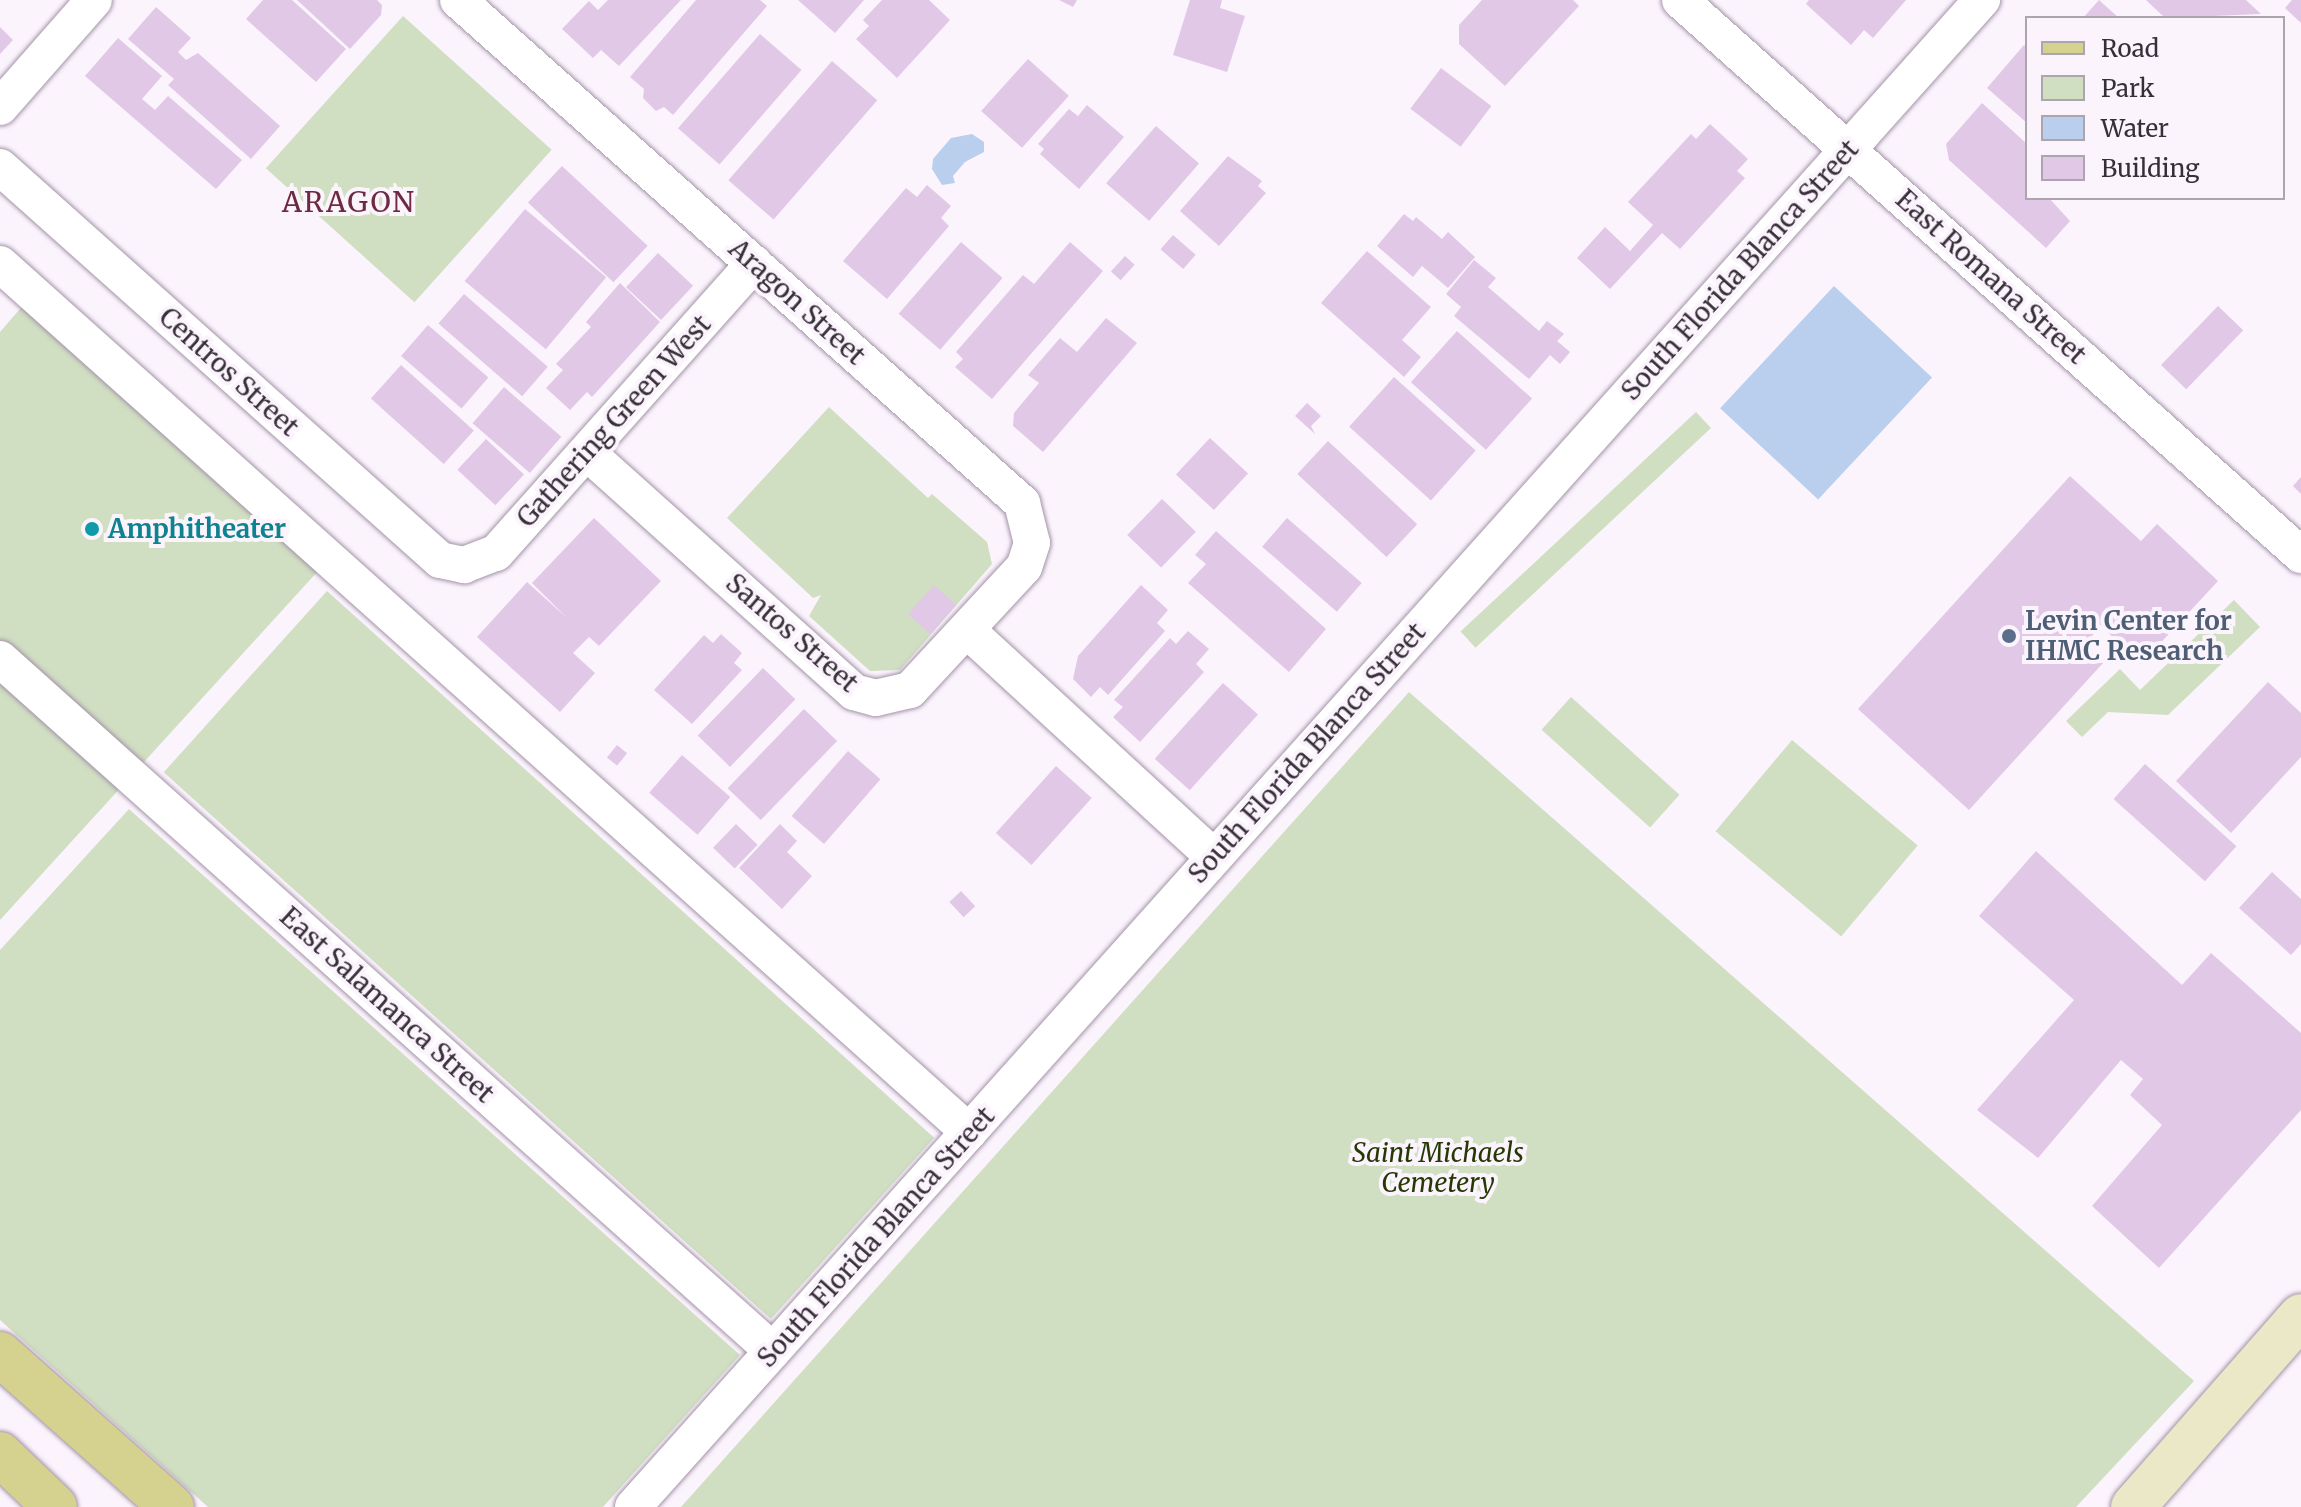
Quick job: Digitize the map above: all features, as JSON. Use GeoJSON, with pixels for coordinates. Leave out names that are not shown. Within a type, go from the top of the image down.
{"type":"FeatureCollection","features":[{"type":"Feature","properties":{"kind":"main road"},"geometry":{"type":"LineString","coordinates":[[0,1354],[172,1507]]}},
{"type":"Feature","properties":{"kind":"main road"},"geometry":{"type":"LineString","coordinates":[[0,1454],[55,1507]]}},
{"type":"Feature","properties":{"kind":"street"},"geometry":{"type":"LineString","coordinates":[[0,107],[94,0]]}},
{"type":"Feature","properties":{"kind":"street","name":"Aragon Street"},"geometry":{"type":"LineString","coordinates":[[458,0],[1022,503],[1032,543],[1024,567],[968,631]]}},
{"type":"Feature","properties":{"kind":"street","name":"East Romana Street"},"geometry":{"type":"LineString","coordinates":[[1680,0],[2301,555]]}},
{"type":"Feature","properties":{"kind":"street","name":"South Florida Blanca Street"},"geometry":{"type":"LineString","coordinates":[[633,1507],[1982,0]]}},
{"type":"Feature","properties":{"kind":"street","name":"Centros Street"},"geometry":{"type":"LineString","coordinates":[[0,167],[440,560],[464,565]]}},
{"type":"Feature","properties":{"kind":"street","name":"Gathering Green West"},"geometry":{"type":"LineString","coordinates":[[464,565],[496,553],[754,263]]}},
{"type":"Feature","properties":{"kind":"street"},"geometry":{"type":"LineString","coordinates":[[0,264],[969,1132]]}},
{"type":"Feature","properties":{"kind":"street","name":"Santos Street"},"geometry":{"type":"LineString","coordinates":[[588,453],[854,692],[890,698],[910,690],[968,631]]}},
{"type":"Feature","properties":{"kind":"street"},"geometry":{"type":"LineString","coordinates":[[968,631],[1214,857]]}},
{"type":"Feature","properties":{"kind":"street","name":"East Salamanca Street"},"geometry":{"type":"LineString","coordinates":[[0,659],[773,1351]]}},
{"type":"Feature","properties":{"kind":"street"},"geometry":{"type":"LineString","coordinates":[[2133,1507],[2301,1316]]}},
{"type":"Feature","properties":{"kind":"green space"},"geometry":{"type":"Polygon","coordinates":[[[403,16],[552,150],[414,302],[266,168],[403,16]]]}},
{"type":"Feature","properties":{"kind":"green space"},"geometry":{"type":"Polygon","coordinates":[[[33,294],[329,559],[0,920],[0,332],[33,294]]]}},
{"type":"Feature","properties":{"kind":"green space"},"geometry":{"type":"Polygon","coordinates":[[[829,407],[928,498],[932,494],[987,542],[992,564],[900,670],[870,671],[809,616],[821,595],[813,598],[727,518],[829,407]]]}},
{"type":"Feature","properties":{"kind":"green space"},"geometry":{"type":"Polygon","coordinates":[[[1696,412],[1711,428],[1476,648],[1461,632],[1696,412]]]}},
{"type":"Feature","properties":{"kind":"green space"},"geometry":{"type":"Polygon","coordinates":[[[327,591],[934,1138],[771,1319],[164,772],[327,591]]]}},
{"type":"Feature","properties":{"kind":"green space"},"geometry":{"type":"Polygon","coordinates":[[[2234,600],[2260,627],[2168,715],[2108,712],[2082,737],[2066,721],[2120,669],[2140,690],[2234,600]]]}},
{"type":"Feature","properties":{"kind":"green space","name":"Saint Michaels Cemetery"},"geometry":{"type":"Polygon","coordinates":[[[1409,692],[2194,1381],[2076,1507],[681,1507],[1409,692]]]}},
{"type":"Feature","properties":{"kind":"green space"},"geometry":{"type":"Polygon","coordinates":[[[1571,697],[1679,795],[1650,827],[1542,730],[1571,697]]]}},
{"type":"Feature","properties":{"kind":"green space"},"geometry":{"type":"Polygon","coordinates":[[[1792,740],[1918,845],[1841,937],[1716,831],[1792,740]]]}},
{"type":"Feature","properties":{"kind":"green space"},"geometry":{"type":"Polygon","coordinates":[[[129,809],[740,1355],[603,1507],[208,1507],[0,1320],[0,950],[129,809]]]}},
{"type":"Feature","properties":{"kind":"water"},"geometry":{"type":"Polygon","coordinates":[[[972,134],[984,142],[984,152],[965,162],[953,176],[955,183],[942,185],[932,169],[933,159],[951,138],[972,134]]]}},
{"type":"Feature","properties":{"kind":"water"},"geometry":{"type":"Polygon","coordinates":[[[1834,286],[1932,377],[1818,500],[1720,408],[1834,286]]]}},
{"type":"Feature","properties":{"kind":"building"},"geometry":{"type":"Polygon","coordinates":[[[263,0],[292,0],[346,49],[316,82],[246,19],[263,0]]]}},
{"type":"Feature","properties":{"kind":"building"},"geometry":{"type":"Polygon","coordinates":[[[297,0],[377,0],[382,5],[381,15],[350,49],[297,0]]]}},
{"type":"Feature","properties":{"kind":"building"},"geometry":{"type":"Polygon","coordinates":[[[608,0],[681,0],[619,66],[601,50],[593,58],[562,29],[589,1],[598,10],[608,0]]]}},
{"type":"Feature","properties":{"kind":"building"},"geometry":{"type":"Polygon","coordinates":[[[696,0],[760,0],[767,6],[673,115],[664,107],[656,111],[643,98],[644,89],[630,77],[696,0]]]}},
{"type":"Feature","properties":{"kind":"building"},"geometry":{"type":"Polygon","coordinates":[[[798,0],[864,0],[835,33],[798,0]]]}},
{"type":"Feature","properties":{"kind":"building"},"geometry":{"type":"Polygon","coordinates":[[[882,0],[929,0],[950,20],[897,78],[856,39],[869,26],[863,20],[882,0]]]}},
{"type":"Feature","properties":{"kind":"building"},"geometry":{"type":"Polygon","coordinates":[[[1059,0],[1077,0],[1073,7],[1059,0]]]}},
{"type":"Feature","properties":{"kind":"building"},"geometry":{"type":"Polygon","coordinates":[[[1190,0],[1222,0],[1220,8],[1245,16],[1227,72],[1173,55],[1190,0]]]}},
{"type":"Feature","properties":{"kind":"building"},"geometry":{"type":"Polygon","coordinates":[[[1482,0],[1573,0],[1579,6],[1505,86],[1459,44],[1459,25],[1482,0]]]}},
{"type":"Feature","properties":{"kind":"building"},"geometry":{"type":"Polygon","coordinates":[[[1809,0],[1906,0],[1873,38],[1864,30],[1851,45],[1806,4],[1809,0]]]}},
{"type":"Feature","properties":{"kind":"building"},"geometry":{"type":"Polygon","coordinates":[[[2099,0],[2117,16],[2085,16],[2099,0]]]}},
{"type":"Feature","properties":{"kind":"building"},"geometry":{"type":"Polygon","coordinates":[[[2146,0],[2246,0],[2261,14],[2213,16],[2163,16],[2146,0]]]}},
{"type":"Feature","properties":{"kind":"building"},"geometry":{"type":"Polygon","coordinates":[[[2292,0],[2301,0],[2301,23],[2285,8],[2292,0]]]}},
{"type":"Feature","properties":{"kind":"building"},"geometry":{"type":"Polygon","coordinates":[[[156,7],[191,38],[178,52],[186,60],[198,53],[280,126],[251,159],[168,85],[174,79],[128,39],[156,7]]]}},
{"type":"Feature","properties":{"kind":"building"},"geometry":{"type":"Polygon","coordinates":[[[0,27],[13,40],[0,54],[0,27]]]}},
{"type":"Feature","properties":{"kind":"building"},"geometry":{"type":"Polygon","coordinates":[[[760,34],[802,70],[720,164],[678,128],[760,34]]]}},
{"type":"Feature","properties":{"kind":"building"},"geometry":{"type":"Polygon","coordinates":[[[118,38],[162,76],[142,99],[155,110],[168,96],[242,160],[216,189],[85,76],[118,38]]]}},
{"type":"Feature","properties":{"kind":"building"},"geometry":{"type":"Polygon","coordinates":[[[2024,45],[2025,46],[2025,121],[1987,88],[2024,45]]]}},
{"type":"Feature","properties":{"kind":"building"},"geometry":{"type":"Polygon","coordinates":[[[1028,59],[1069,96],[1022,148],[981,111],[1028,59]]]}},
{"type":"Feature","properties":{"kind":"building"},"geometry":{"type":"Polygon","coordinates":[[[832,61],[877,100],[774,220],[728,180],[832,61]]]}},
{"type":"Feature","properties":{"kind":"building"},"geometry":{"type":"Polygon","coordinates":[[[1441,68],[1491,106],[1461,147],[1410,109],[1441,68]]]}},
{"type":"Feature","properties":{"kind":"building"},"geometry":{"type":"Polygon","coordinates":[[[1982,103],[2025,142],[2025,200],[2051,200],[2070,221],[2046,248],[1949,160],[1946,144],[1982,103]]]}},
{"type":"Feature","properties":{"kind":"building"},"geometry":{"type":"Polygon","coordinates":[[[1087,105],[1124,137],[1079,189],[1040,154],[1044,149],[1038,144],[1069,109],[1078,116],[1087,105]]]}},
{"type":"Feature","properties":{"kind":"building"},"geometry":{"type":"Polygon","coordinates":[[[1710,124],[1748,159],[1737,171],[1745,178],[1680,249],[1662,233],[1610,289],[1577,258],[1605,227],[1630,251],[1653,225],[1628,202],[1691,134],[1696,139],[1710,124]]]}},
{"type":"Feature","properties":{"kind":"building"},"geometry":{"type":"Polygon","coordinates":[[[1156,126],[1199,163],[1149,221],[1106,183],[1156,126]]]}},
{"type":"Feature","properties":{"kind":"building"},"geometry":{"type":"Polygon","coordinates":[[[1228,156],[1262,181],[1258,186],[1266,193],[1219,246],[1180,211],[1228,156]]]}},
{"type":"Feature","properties":{"kind":"building"},"geometry":{"type":"Polygon","coordinates":[[[562,166],[648,246],[613,282],[528,203],[562,166]]]}},
{"type":"Feature","properties":{"kind":"building"},"geometry":{"type":"Polygon","coordinates":[[[927,185],[951,206],[941,218],[949,226],[887,299],[843,261],[906,188],[917,197],[927,185]]]}},
{"type":"Feature","properties":{"kind":"building"},"geometry":{"type":"Polygon","coordinates":[[[525,209],[606,277],[546,349],[465,281],[525,209]]]}},
{"type":"Feature","properties":{"kind":"building"},"geometry":{"type":"Polygon","coordinates":[[[1404,214],[1413,221],[1416,217],[1442,239],[1448,232],[1475,257],[1448,288],[1422,266],[1413,277],[1377,246],[1404,214]]]}},
{"type":"Feature","properties":{"kind":"building"},"geometry":{"type":"Polygon","coordinates":[[[1173,235],[1196,255],[1183,269],[1161,249],[1173,235]]]}},
{"type":"Feature","properties":{"kind":"building"},"geometry":{"type":"Polygon","coordinates":[[[961,242],[1003,278],[940,350],[899,314],[961,242]]]}},
{"type":"Feature","properties":{"kind":"building"},"geometry":{"type":"Polygon","coordinates":[[[1070,242],[1103,271],[992,399],[955,367],[963,359],[956,352],[1023,275],[1034,284],[1070,242]]]}},
{"type":"Feature","properties":{"kind":"building"},"geometry":{"type":"Polygon","coordinates":[[[1367,251],[1431,307],[1402,340],[1421,357],[1404,377],[1321,303],[1367,251]]]}},
{"type":"Feature","properties":{"kind":"building"},"geometry":{"type":"Polygon","coordinates":[[[658,253],[693,286],[661,320],[626,287],[658,253]]]}},
{"type":"Feature","properties":{"kind":"building"},"geometry":{"type":"Polygon","coordinates":[[[1125,256],[1135,265],[1121,280],[1111,272],[1125,256]]]}},
{"type":"Feature","properties":{"kind":"building"},"geometry":{"type":"Polygon","coordinates":[[[1474,260],[1496,278],[1488,287],[1539,331],[1547,321],[1564,334],[1557,341],[1570,352],[1560,364],[1550,355],[1529,379],[1454,316],[1461,307],[1446,294],[1474,260]]]}},
{"type":"Feature","properties":{"kind":"building"},"geometry":{"type":"Polygon","coordinates":[[[620,283],[660,322],[592,397],[587,392],[570,410],[546,388],[563,370],[556,364],[591,327],[586,322],[620,283]]]}},
{"type":"Feature","properties":{"kind":"building"},"geometry":{"type":"Polygon","coordinates":[[[464,294],[548,367],[522,396],[438,323],[464,294]]]}},
{"type":"Feature","properties":{"kind":"building"},"geometry":{"type":"Polygon","coordinates":[[[2218,306],[2243,330],[2186,389],[2161,365],[2218,306]]]}},
{"type":"Feature","properties":{"kind":"building"},"geometry":{"type":"Polygon","coordinates":[[[1106,318],[1137,343],[1043,452],[1013,426],[1014,413],[1039,383],[1028,375],[1060,338],[1077,352],[1106,318]]]}},
{"type":"Feature","properties":{"kind":"building"},"geometry":{"type":"Polygon","coordinates":[[[428,325],[488,377],[461,408],[401,356],[428,325]]]}},
{"type":"Feature","properties":{"kind":"building"},"geometry":{"type":"Polygon","coordinates":[[[1457,331],[1532,399],[1486,450],[1411,382],[1457,331]]]}},
{"type":"Feature","properties":{"kind":"building"},"geometry":{"type":"Polygon","coordinates":[[[401,365],[474,431],[444,464],[371,398],[401,365]]]}},
{"type":"Feature","properties":{"kind":"building"},"geometry":{"type":"Polygon","coordinates":[[[1394,377],[1476,451],[1431,500],[1349,427],[1394,377]]]}},
{"type":"Feature","properties":{"kind":"building"},"geometry":{"type":"Polygon","coordinates":[[[504,387],[561,437],[530,473],[473,423],[504,387]]]}},
{"type":"Feature","properties":{"kind":"building"},"geometry":{"type":"Polygon","coordinates":[[[1307,403],[1321,416],[1311,426],[1315,434],[1295,416],[1307,403]]]}},
{"type":"Feature","properties":{"kind":"building"},"geometry":{"type":"Polygon","coordinates":[[[1210,438],[1248,473],[1214,510],[1176,475],[1210,438]]]}},
{"type":"Feature","properties":{"kind":"building"},"geometry":{"type":"Polygon","coordinates":[[[486,439],[524,474],[495,505],[457,470],[486,439]]]}},
{"type":"Feature","properties":{"kind":"building"},"geometry":{"type":"Polygon","coordinates":[[[1328,441],[1417,524],[1387,557],[1297,474],[1328,441]]]}},
{"type":"Feature","properties":{"kind":"building","name":"Levin Center for IHMC Research"},"geometry":{"type":"Polygon","coordinates":[[[2070,476],[2141,541],[2157,524],[2218,581],[2141,664],[2101,626],[2084,645],[2103,663],[1969,810],[1858,709],[2070,476]]]}},
{"type":"Feature","properties":{"kind":"building"},"geometry":{"type":"Polygon","coordinates":[[[2301,477],[2301,494],[2293,486],[2301,477]]]}},
{"type":"Feature","properties":{"kind":"building"},"geometry":{"type":"Polygon","coordinates":[[[1162,499],[1196,532],[1161,568],[1127,535],[1162,499]]]}},
{"type":"Feature","properties":{"kind":"building"},"geometry":{"type":"Polygon","coordinates":[[[594,518],[661,581],[599,646],[589,637],[573,653],[595,673],[560,712],[477,637],[527,582],[567,618],[532,583],[594,518]]]}},
{"type":"Feature","properties":{"kind":"building"},"geometry":{"type":"Polygon","coordinates":[[[1287,518],[1362,583],[1337,612],[1262,547],[1287,518]]]}},
{"type":"Feature","properties":{"kind":"building"},"geometry":{"type":"Polygon","coordinates":[[[1216,531],[1326,629],[1289,672],[1188,583],[1206,564],[1195,555],[1216,531]]]}},
{"type":"Feature","properties":{"kind":"building"},"geometry":{"type":"Polygon","coordinates":[[[934,585],[956,605],[930,634],[908,614],[934,585]]]}},
{"type":"Feature","properties":{"kind":"building"},"geometry":{"type":"Polygon","coordinates":[[[1141,585],[1168,610],[1157,623],[1165,631],[1108,695],[1100,687],[1091,697],[1073,679],[1078,656],[1141,585]]]}},
{"type":"Feature","properties":{"kind":"building"},"geometry":{"type":"Polygon","coordinates":[[[1188,631],[1209,649],[1196,664],[1204,672],[1140,742],[1113,717],[1123,707],[1114,700],[1170,638],[1176,644],[1188,631]]]}},
{"type":"Feature","properties":{"kind":"building"},"geometry":{"type":"Polygon","coordinates":[[[721,634],[742,653],[734,663],[742,670],[692,724],[654,690],[704,635],[713,643],[721,634]]]}},
{"type":"Feature","properties":{"kind":"building"},"geometry":{"type":"Polygon","coordinates":[[[763,668],[795,699],[730,767],[698,736],[763,668]]]}},
{"type":"Feature","properties":{"kind":"building"},"geometry":{"type":"Polygon","coordinates":[[[2268,682],[2301,713],[2301,757],[2231,833],[2176,781],[2268,682]]]}},
{"type":"Feature","properties":{"kind":"building"},"geometry":{"type":"Polygon","coordinates":[[[1223,683],[1258,714],[1190,790],[1155,759],[1223,683]]]}},
{"type":"Feature","properties":{"kind":"building"},"geometry":{"type":"Polygon","coordinates":[[[804,709],[837,741],[761,820],[728,788],[804,709]]]}},
{"type":"Feature","properties":{"kind":"building"},"geometry":{"type":"Polygon","coordinates":[[[617,745],[627,753],[617,766],[607,757],[617,745]]]}},
{"type":"Feature","properties":{"kind":"building"},"geometry":{"type":"Polygon","coordinates":[[[848,751],[880,779],[824,844],[792,816],[848,751]]]}},
{"type":"Feature","properties":{"kind":"building"},"geometry":{"type":"Polygon","coordinates":[[[682,755],[730,797],[697,835],[649,793],[682,755]]]}},
{"type":"Feature","properties":{"kind":"building"},"geometry":{"type":"Polygon","coordinates":[[[2145,764],[2236,846],[2205,881],[2114,799],[2145,764]]]}},
{"type":"Feature","properties":{"kind":"building"},"geometry":{"type":"Polygon","coordinates":[[[1056,766],[1092,798],[1031,865],[996,833],[1056,766]]]}},
{"type":"Feature","properties":{"kind":"building"},"geometry":{"type":"Polygon","coordinates":[[[736,824],[758,845],[735,869],[713,848],[736,824]]]}},
{"type":"Feature","properties":{"kind":"building"},"geometry":{"type":"Polygon","coordinates":[[[780,824],[797,841],[787,852],[812,876],[782,909],[739,868],[780,824]]]}},
{"type":"Feature","properties":{"kind":"building"},"geometry":{"type":"Polygon","coordinates":[[[2036,851],[2182,985],[2211,953],[2301,1033],[2301,1110],[2159,1268],[2092,1206],[2162,1125],[2130,1095],[2143,1079],[2121,1060],[2038,1158],[1977,1110],[2074,1000],[1979,916],[2036,851]]]}},
{"type":"Feature","properties":{"kind":"building"},"geometry":{"type":"Polygon","coordinates":[[[2272,872],[2301,899],[2301,944],[2291,955],[2239,908],[2272,872]]]}},
{"type":"Feature","properties":{"kind":"building"},"geometry":{"type":"Polygon","coordinates":[[[961,891],[975,906],[964,917],[949,902],[961,891]]]}},
{"type":"Feature","properties":{"kind":"place","name":"Amphitheater"},"geometry":{"type":"Point","coordinates":[92,529]}},
{"type":"Feature","properties":{"kind":"place","name":"Levin Center for IHMC Research"},"geometry":{"type":"Point","coordinates":[2009,636]}},
{"type":"Feature","properties":{"kind":"district","name":"ARAGON"},"geometry":{"type":"Point","coordinates":[349,202]}}]}
